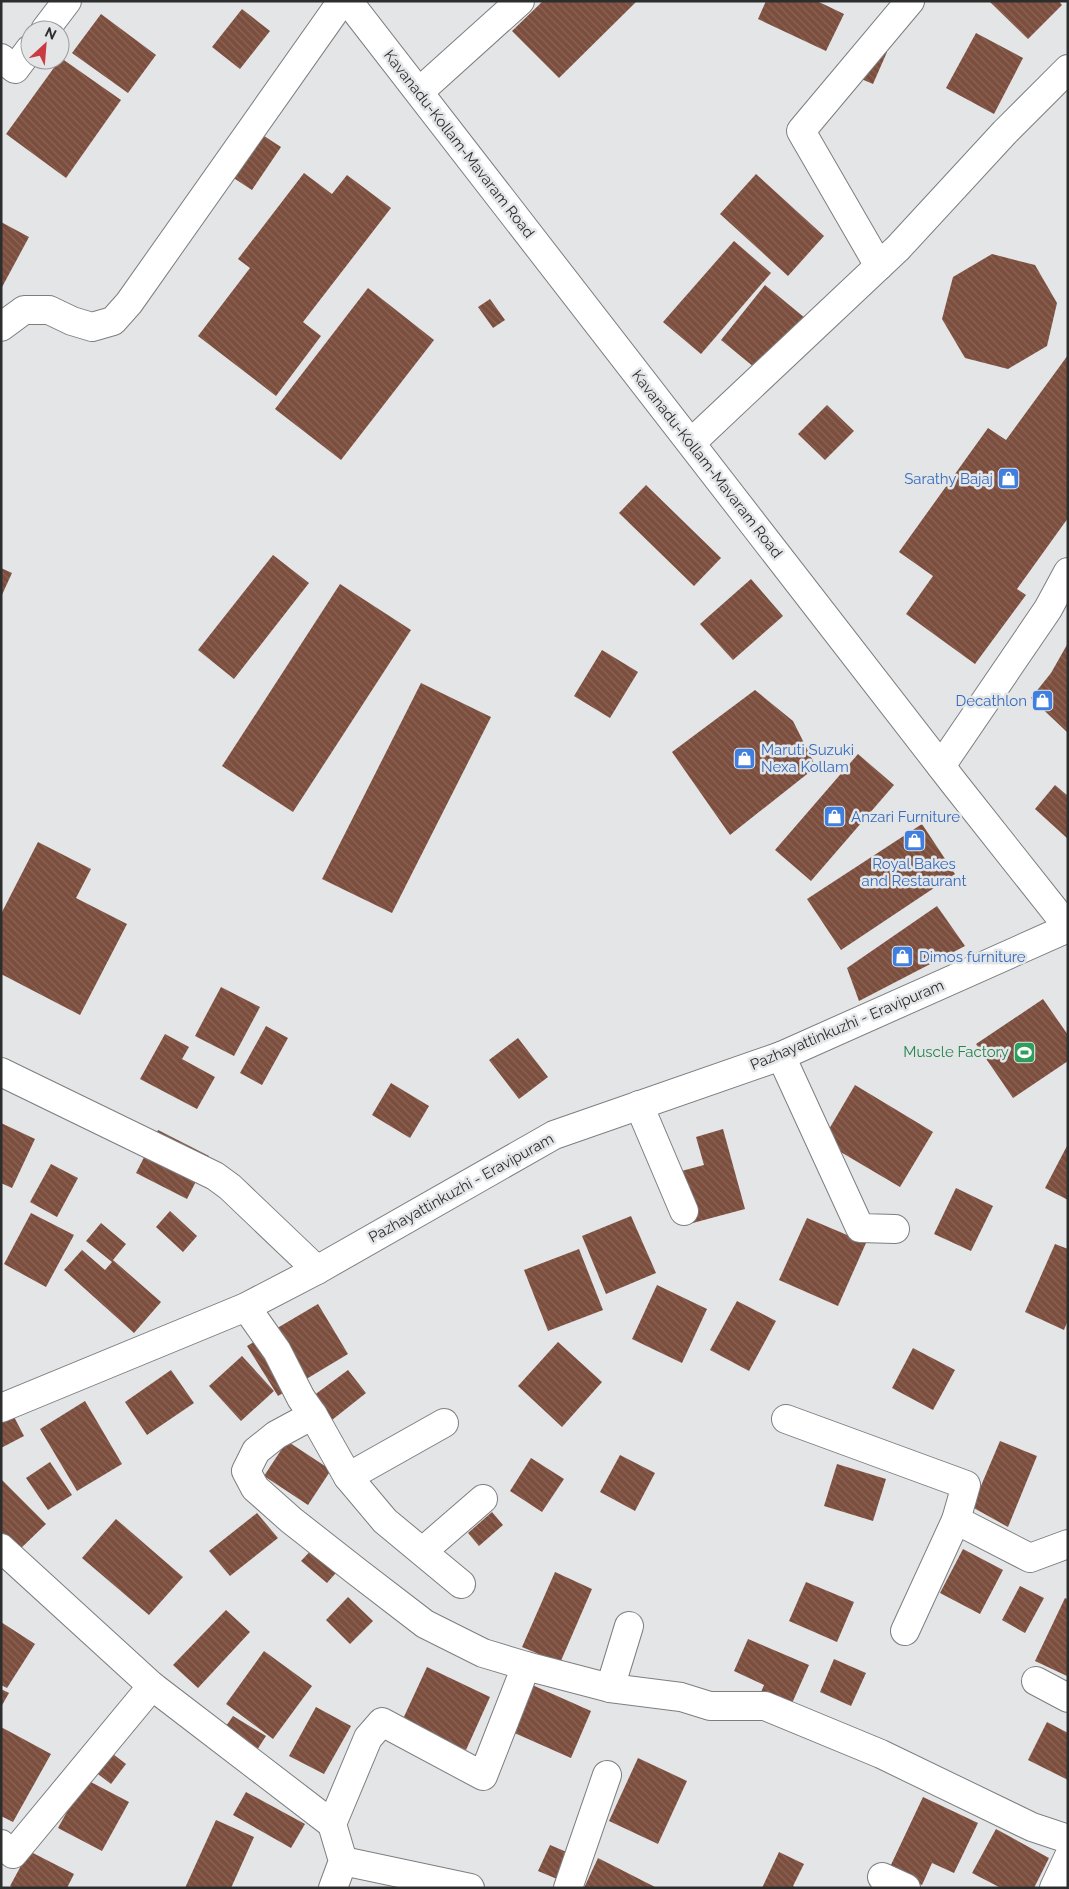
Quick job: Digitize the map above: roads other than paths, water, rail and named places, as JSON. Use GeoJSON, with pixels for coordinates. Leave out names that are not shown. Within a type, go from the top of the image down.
{"type":"FeatureCollection","features":[{"type":"Feature","properties":{"kind":"street"},"geometry":{"type":"LineString","coordinates":[[53,20],[68,1]]}},
{"type":"Feature","properties":{"kind":"street"},"geometry":{"type":"LineString","coordinates":[[1,327],[24,310],[49,310],[72,321],[92,327],[113,321],[129,303],[342,1]]}},
{"type":"Feature","properties":{"kind":"street","name":"Kavanadu-Kollam-Mavaram Road"},"geometry":{"type":"LineString","coordinates":[[348,1],[1068,927]]}},
{"type":"Feature","properties":{"kind":"street"},"geometry":{"type":"LineString","coordinates":[[418,92],[520,1]]}},
{"type":"Feature","properties":{"kind":"street"},"geometry":{"type":"LineString","coordinates":[[879,266],[801,131],[910,1]]}},
{"type":"Feature","properties":{"kind":"street"},"geometry":{"type":"LineString","coordinates":[[1,58],[15,68],[20,62]]}},
{"type":"Feature","properties":{"kind":"street"},"geometry":{"type":"LineString","coordinates":[[691,444],[898,248],[1005,132],[1068,69]]}},
{"type":"Feature","properties":{"kind":"street"},"geometry":{"type":"LineString","coordinates":[[941,766],[1048,609],[1068,572]]}},
{"type":"Feature","properties":{"kind":"street","name":"Pazhayattinkuzhi - Eravipuram"},"geometry":{"type":"LineString","coordinates":[[1,1408],[246,1307],[317,1270],[554,1134],[781,1056],[1068,927]]}},
{"type":"Feature","properties":{"kind":"street"},"geometry":{"type":"LineString","coordinates":[[781,1056],[860,1228],[894,1229]]}},
{"type":"Feature","properties":{"kind":"street"},"geometry":{"type":"LineString","coordinates":[[1,1072],[215,1176],[230,1187],[317,1270]]}},
{"type":"Feature","properties":{"kind":"street"},"geometry":{"type":"LineString","coordinates":[[639,1105],[684,1211]]}},
{"type":"Feature","properties":{"kind":"street"},"geometry":{"type":"LineString","coordinates":[[246,1307],[277,1351],[301,1398],[313,1415],[324,1438],[348,1477],[386,1521],[461,1584]]}},
{"type":"Feature","properties":{"kind":"street"},"geometry":{"type":"LineString","coordinates":[[313,1415],[276,1435],[256,1451],[246,1470],[255,1488],[291,1520],[425,1624],[483,1653],[610,1688],[681,1696],[710,1706],[765,1706],[881,1754],[1032,1827],[1068,1839]]}},
{"type":"Feature","properties":{"kind":"street"},"geometry":{"type":"LineString","coordinates":[[786,1418],[966,1485],[956,1520],[906,1631]]}},
{"type":"Feature","properties":{"kind":"street"},"geometry":{"type":"LineString","coordinates":[[348,1477],[444,1424]]}},
{"type":"Feature","properties":{"kind":"street"},"geometry":{"type":"LineString","coordinates":[[423,1551],[483,1499]]}},
{"type":"Feature","properties":{"kind":"street"},"geometry":{"type":"LineString","coordinates":[[956,1520],[1030,1558],[1068,1544]]}},
{"type":"Feature","properties":{"kind":"street"},"geometry":{"type":"LineString","coordinates":[[1,1548],[152,1686],[332,1824],[343,1860],[332,1888]]}},
{"type":"Feature","properties":{"kind":"street"},"geometry":{"type":"LineString","coordinates":[[610,1688],[629,1626]]}},
{"type":"Feature","properties":{"kind":"street"},"geometry":{"type":"LineString","coordinates":[[332,1824],[368,1738],[382,1722],[483,1776],[526,1666]]}},
{"type":"Feature","properties":{"kind":"street"},"geometry":{"type":"LineString","coordinates":[[1036,1681],[1068,1698]]}},
{"type":"Feature","properties":{"kind":"street"},"geometry":{"type":"LineString","coordinates":[[1,1844],[13,1854],[152,1686]]}},
{"type":"Feature","properties":{"kind":"street"},"geometry":{"type":"LineString","coordinates":[[568,1888],[606,1775]]}},
{"type":"Feature","properties":{"kind":"street"},"geometry":{"type":"LineString","coordinates":[[1054,1888],[1068,1858]]}},
{"type":"Feature","properties":{"kind":"street"},"geometry":{"type":"LineString","coordinates":[[343,1860],[470,1888]]}},
{"type":"Feature","properties":{"kind":"place","name":"Sarathy Bajaj"},"geometry":{"type":"Point","coordinates":[1009,479]}},
{"type":"Feature","properties":{"kind":"place","name":"Decathlon"},"geometry":{"type":"Point","coordinates":[1043,701]}},
{"type":"Feature","properties":{"kind":"place","name":"Maruti Suzuki Nexa Kollam"},"geometry":{"type":"Point","coordinates":[745,759]}},
{"type":"Feature","properties":{"kind":"place","name":"Anzari Furniture"},"geometry":{"type":"Point","coordinates":[835,817]}},
{"type":"Feature","properties":{"kind":"place","name":"Royal Bakes and Restaurant"},"geometry":{"type":"Point","coordinates":[914,841]}},
{"type":"Feature","properties":{"kind":"place","name":"Dimos furniture"},"geometry":{"type":"Point","coordinates":[903,957]}},
{"type":"Feature","properties":{"kind":"place","name":"Muscle Factory"},"geometry":{"type":"Point","coordinates":[1025,1052]}}]}
